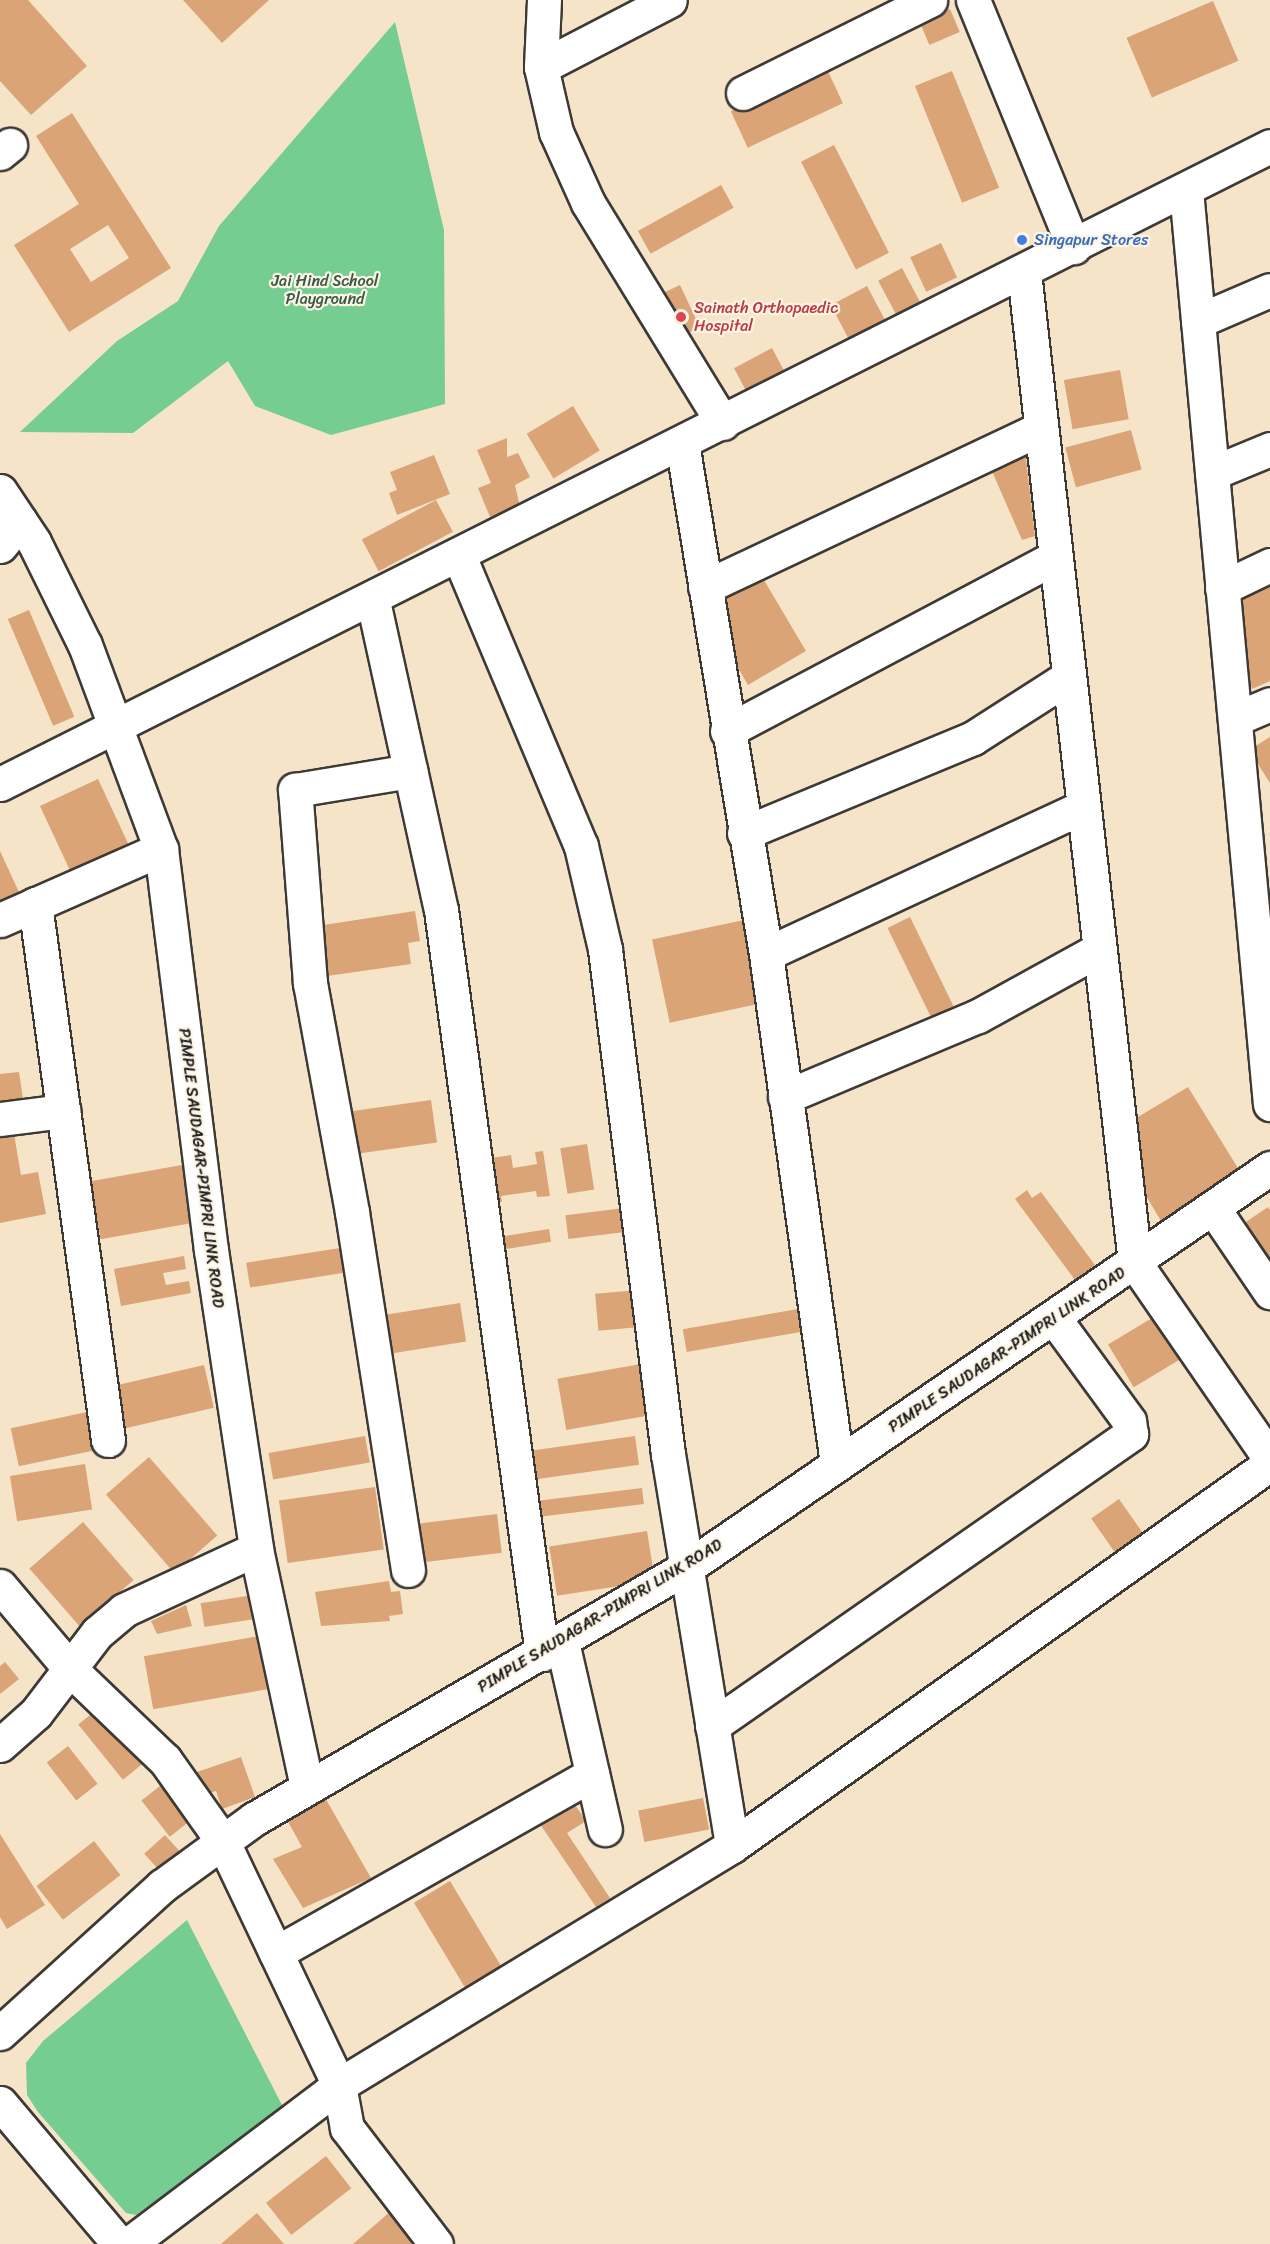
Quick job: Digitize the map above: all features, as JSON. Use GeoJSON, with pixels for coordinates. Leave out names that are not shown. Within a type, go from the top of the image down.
{"type":"FeatureCollection","features":[{"type":"Feature","properties":{"kind":"street"},"geometry":{"type":"LineString","coordinates":[[544,0],[541,67],[556,132],[588,203],[723,423]]}},
{"type":"Feature","properties":{"kind":"street"},"geometry":{"type":"LineString","coordinates":[[541,67],[670,0]]}},
{"type":"Feature","properties":{"kind":"street"},"geometry":{"type":"LineString","coordinates":[[743,93],[930,0]]}},
{"type":"Feature","properties":{"kind":"street"},"geometry":{"type":"LineString","coordinates":[[973,0],[1074,247]]}},
{"type":"Feature","properties":{"kind":"street"},"geometry":{"type":"LineString","coordinates":[[0,784],[373,601],[1270,146]]}},
{"type":"Feature","properties":{"kind":"street"},"geometry":{"type":"LineString","coordinates":[[1186,190],[1270,1104]]}},
{"type":"Feature","properties":{"kind":"street"},"geometry":{"type":"LineString","coordinates":[[1024,272],[1080,808],[1135,1263],[1270,1459]]}},
{"type":"Feature","properties":{"kind":"street"},"geometry":{"type":"LineString","coordinates":[[1198,321],[1270,290]]}},
{"type":"Feature","properties":{"kind":"street"},"geometry":{"type":"LineString","coordinates":[[705,587],[1040,429]]}},
{"type":"Feature","properties":{"kind":"street"},"geometry":{"type":"LineString","coordinates":[[681,443],[726,731],[765,954],[837,1464]]}},
{"type":"Feature","properties":{"kind":"street"},"geometry":{"type":"LineString","coordinates":[[1212,473],[1270,449]]}},
{"type":"Feature","properties":{"kind":"street","name":"PIMPLE SAUDAGAR-PIMPRI LINK ROAD"},"geometry":{"type":"LineString","coordinates":[[0,491],[20,520],[85,645],[118,726],[161,849],[210,1250],[256,1549],[307,1787]]}},
{"type":"Feature","properties":{"kind":"street"},"geometry":{"type":"LineString","coordinates":[[0,546],[20,520]]}},
{"type":"Feature","properties":{"kind":"street"},"geometry":{"type":"LineString","coordinates":[[459,556],[581,846],[605,949],[686,1568],[732,1846]]}},
{"type":"Feature","properties":{"kind":"street"},"geometry":{"type":"LineString","coordinates":[[726,731],[1054,558]]}},
{"type":"Feature","properties":{"kind":"street"},"geometry":{"type":"LineString","coordinates":[[1222,588],[1270,565]]}},
{"type":"Feature","properties":{"kind":"street"},"geometry":{"type":"LineString","coordinates":[[373,601],[441,910],[552,1648],[592,1774],[605,1829]]}},
{"type":"Feature","properties":{"kind":"street"},"geometry":{"type":"LineString","coordinates":[[744,832],[973,738],[1067,678]]}},
{"type":"Feature","properties":{"kind":"street"},"geometry":{"type":"LineString","coordinates":[[1235,719],[1270,704]]}},
{"type":"Feature","properties":{"kind":"street"},"geometry":{"type":"LineString","coordinates":[[408,1570],[352,1212],[310,983],[295,790],[410,771]]}},
{"type":"Feature","properties":{"kind":"street"},"geometry":{"type":"LineString","coordinates":[[765,954],[1080,808]]}},
{"type":"Feature","properties":{"kind":"street"},"geometry":{"type":"LineString","coordinates":[[0,920],[161,849]]}},
{"type":"Feature","properties":{"kind":"street"},"geometry":{"type":"LineString","coordinates":[[35,904],[108,1440]]}},
{"type":"Feature","properties":{"kind":"street"},"geometry":{"type":"LineString","coordinates":[[785,1097],[978,1016],[1098,951]]}},
{"type":"Feature","properties":{"kind":"street"},"geometry":{"type":"LineString","coordinates":[[0,1119],[63,1111]]}},
{"type":"Feature","properties":{"kind":"street","name":"PIMPLE SAUDAGAR-PIMPRI LINK ROAD"},"geometry":{"type":"LineString","coordinates":[[0,2033],[162,1886],[223,1842],[307,1787],[552,1648],[686,1568],[1135,1263],[1270,1168]]}},
{"type":"Feature","properties":{"kind":"street"},"geometry":{"type":"LineString","coordinates":[[1213,1208],[1270,1292]]}},
{"type":"Feature","properties":{"kind":"street"},"geometry":{"type":"LineString","coordinates":[[712,1726],[1131,1434],[1129,1421],[1054,1318]]}},
{"type":"Feature","properties":{"kind":"street"},"geometry":{"type":"LineString","coordinates":[[129,2244],[339,2085],[732,1846],[1270,1464]]}},
{"type":"Feature","properties":{"kind":"street"},"geometry":{"type":"LineString","coordinates":[[0,1745],[36,1713],[97,1633],[124,1610],[256,1549]]}},
{"type":"Feature","properties":{"kind":"street"},"geometry":{"type":"LineString","coordinates":[[0,1558],[3,1589],[70,1670],[165,1760],[223,1842],[339,2085],[347,2128],[436,2244]]}},
{"type":"Feature","properties":{"kind":"street"},"geometry":{"type":"LineString","coordinates":[[276,1953],[592,1774]]}},
{"type":"Feature","properties":{"kind":"street"},"geometry":{"type":"LineString","coordinates":[[0,2103],[119,2244]]}},
{"type":"Feature","properties":{"kind":"green space","name":"Jai Hind School Playground"},"geometry":{"type":"Polygon","coordinates":[[[395,22],[444,230],[445,404],[331,435],[255,406],[228,361],[133,433],[20,432],[117,341],[178,301],[219,226],[395,22]]]}},
{"type":"Feature","properties":{"kind":"green space"},"geometry":{"type":"Polygon","coordinates":[[[187,1920],[284,2109],[136,2215],[126,2213],[38,2112],[27,2095],[26,2063],[43,2041],[187,1920]]]}},
{"type":"Feature","properties":{"kind":"building"},"geometry":{"type":"Polygon","coordinates":[[[0,0],[28,0],[87,66],[31,115],[0,81],[0,0]]]}},
{"type":"Feature","properties":{"kind":"building"},"geometry":{"type":"Polygon","coordinates":[[[183,0],[269,0],[222,43],[183,0]]]}},
{"type":"Feature","properties":{"kind":"building"},"geometry":{"type":"Polygon","coordinates":[[[1213,1],[1238,61],[1152,98],[1126,38],[1213,1]]]}},
{"type":"Feature","properties":{"kind":"building"},"geometry":{"type":"Polygon","coordinates":[[[950,9],[960,32],[929,45],[920,22],[950,9]]]}},
{"type":"Feature","properties":{"kind":"building"},"geometry":{"type":"Polygon","coordinates":[[[826,67],[843,103],[748,148],[731,111],[826,67]]]}},
{"type":"Feature","properties":{"kind":"building"},"geometry":{"type":"Polygon","coordinates":[[[952,71],[999,188],[962,203],[915,86],[952,71]]]}},
{"type":"Feature","properties":{"kind":"building"},"geometry":{"type":"Polygon","coordinates":[[[72,113],[171,268],[69,332],[14,245],[79,204],[36,136],[72,113]],[[108,225],[70,249],[91,282],[129,258],[108,225]]]}},
{"type":"Feature","properties":{"kind":"building"},"geometry":{"type":"Polygon","coordinates":[[[834,145],[889,253],[856,270],[801,162],[834,145]]]}},
{"type":"Feature","properties":{"kind":"building"},"geometry":{"type":"Polygon","coordinates":[[[721,185],[734,208],[651,254],[638,231],[721,185]]]}},
{"type":"Feature","properties":{"kind":"building"},"geometry":{"type":"Polygon","coordinates":[[[941,243],[957,277],[926,292],[910,257],[941,243]]]}},
{"type":"Feature","properties":{"kind":"building"},"geometry":{"type":"Polygon","coordinates":[[[902,268],[923,308],[899,320],[878,281],[902,268]]]}},
{"type":"Feature","properties":{"kind":"building"},"geometry":{"type":"Polygon","coordinates":[[[680,285],[700,328],[679,337],[659,295],[680,285]]]}},
{"type":"Feature","properties":{"kind":"building"},"geometry":{"type":"Polygon","coordinates":[[[867,286],[886,322],[850,341],[831,305],[867,286]]]}},
{"type":"Feature","properties":{"kind":"building"},"geometry":{"type":"Polygon","coordinates":[[[772,348],[789,380],[751,400],[734,368],[772,348]]]}},
{"type":"Feature","properties":{"kind":"building"},"geometry":{"type":"Polygon","coordinates":[[[1120,370],[1129,419],[1073,429],[1064,380],[1120,370]]]}},
{"type":"Feature","properties":{"kind":"building"},"geometry":{"type":"Polygon","coordinates":[[[573,406],[600,451],[553,478],[527,434],[573,406]]]}},
{"type":"Feature","properties":{"kind":"building"},"geometry":{"type":"Polygon","coordinates":[[[1131,430],[1142,470],[1076,487],[1065,448],[1131,430]]]}},
{"type":"Feature","properties":{"kind":"building"},"geometry":{"type":"Polygon","coordinates":[[[507,438],[507,457],[518,453],[530,477],[515,485],[520,507],[490,517],[478,488],[491,483],[477,450],[507,438]]]}},
{"type":"Feature","properties":{"kind":"building"},"geometry":{"type":"Polygon","coordinates":[[[1025,450],[1035,536],[1022,540],[988,462],[1025,450]]]}},
{"type":"Feature","properties":{"kind":"building"},"geometry":{"type":"Polygon","coordinates":[[[434,455],[450,494],[397,515],[389,493],[397,490],[390,472],[434,455]]]}},
{"type":"Feature","properties":{"kind":"building"},"geometry":{"type":"Polygon","coordinates":[[[436,500],[453,532],[379,571],[362,539],[436,500]]]}},
{"type":"Feature","properties":{"kind":"building"},"geometry":{"type":"Polygon","coordinates":[[[1270,573],[1270,681],[1252,689],[1228,592],[1270,573]]]}},
{"type":"Feature","properties":{"kind":"building"},"geometry":{"type":"Polygon","coordinates":[[[761,575],[806,651],[748,685],[715,628],[729,620],[718,599],[761,575]]]}},
{"type":"Feature","properties":{"kind":"building"},"geometry":{"type":"Polygon","coordinates":[[[29,610],[74,717],[53,726],[8,619],[29,610]]]}},
{"type":"Feature","properties":{"kind":"building"},"geometry":{"type":"Polygon","coordinates":[[[1270,737],[1270,783],[1249,750],[1270,737]]]}},
{"type":"Feature","properties":{"kind":"building"},"geometry":{"type":"Polygon","coordinates":[[[98,779],[131,851],[73,878],[40,806],[98,779]]]}},
{"type":"Feature","properties":{"kind":"building"},"geometry":{"type":"Polygon","coordinates":[[[0,851],[24,903],[0,910],[0,851]]]}},
{"type":"Feature","properties":{"kind":"building"},"geometry":{"type":"Polygon","coordinates":[[[415,911],[420,941],[408,943],[411,964],[313,978],[317,926],[415,911]]]}},
{"type":"Feature","properties":{"kind":"building"},"geometry":{"type":"Polygon","coordinates":[[[910,917],[953,1006],[931,1017],[888,928],[910,917]]]}},
{"type":"Feature","properties":{"kind":"building"},"geometry":{"type":"Polygon","coordinates":[[[744,920],[762,1003],[670,1023],[652,940],[744,920]]]}},
{"type":"Feature","properties":{"kind":"building"},"geometry":{"type":"Polygon","coordinates":[[[19,1072],[23,1099],[0,1102],[0,1074],[19,1072]]]}},
{"type":"Feature","properties":{"kind":"building"},"geometry":{"type":"Polygon","coordinates":[[[1188,1087],[1244,1178],[1164,1226],[1133,1174],[1128,1123],[1188,1087]]]}},
{"type":"Feature","properties":{"kind":"building"},"geometry":{"type":"Polygon","coordinates":[[[431,1100],[437,1143],[359,1154],[353,1111],[431,1100]]]}},
{"type":"Feature","properties":{"kind":"building"},"geometry":{"type":"Polygon","coordinates":[[[13,1128],[21,1175],[38,1172],[46,1214],[0,1223],[0,1131],[13,1128]]]}},
{"type":"Feature","properties":{"kind":"building"},"geometry":{"type":"Polygon","coordinates":[[[587,1144],[594,1189],[568,1194],[560,1148],[587,1144]]]}},
{"type":"Feature","properties":{"kind":"building"},"geometry":{"type":"Polygon","coordinates":[[[543,1151],[550,1196],[537,1197],[536,1191],[501,1196],[502,1202],[484,1205],[477,1160],[511,1155],[513,1168],[537,1164],[535,1152],[543,1151]]]}},
{"type":"Feature","properties":{"kind":"building"},"geometry":{"type":"Polygon","coordinates":[[[182,1165],[192,1223],[101,1239],[90,1181],[182,1165]]]}},
{"type":"Feature","properties":{"kind":"building"},"geometry":{"type":"Polygon","coordinates":[[[1027,1190],[1032,1198],[1041,1192],[1095,1265],[1075,1280],[1015,1199],[1027,1190]]]}},
{"type":"Feature","properties":{"kind":"building"},"geometry":{"type":"Polygon","coordinates":[[[1268,1207],[1270,1210],[1270,1276],[1237,1228],[1268,1207]]]}},
{"type":"Feature","properties":{"kind":"building"},"geometry":{"type":"Polygon","coordinates":[[[624,1208],[627,1232],[568,1239],[565,1215],[624,1208]]]}},
{"type":"Feature","properties":{"kind":"building"},"geometry":{"type":"Polygon","coordinates":[[[549,1229],[551,1242],[502,1250],[500,1237],[549,1229]]]}},
{"type":"Feature","properties":{"kind":"building"},"geometry":{"type":"Polygon","coordinates":[[[340,1248],[344,1273],[250,1288],[246,1263],[340,1248]]]}},
{"type":"Feature","properties":{"kind":"building"},"geometry":{"type":"Polygon","coordinates":[[[184,1256],[186,1269],[163,1273],[166,1285],[189,1281],[191,1293],[121,1306],[114,1269],[184,1256]]]}},
{"type":"Feature","properties":{"kind":"building"},"geometry":{"type":"Polygon","coordinates":[[[639,1290],[642,1327],[598,1331],[595,1294],[639,1290]]]}},
{"type":"Feature","properties":{"kind":"building"},"geometry":{"type":"Polygon","coordinates":[[[460,1303],[466,1342],[388,1354],[382,1315],[460,1303]]]}},
{"type":"Feature","properties":{"kind":"building"},"geometry":{"type":"Polygon","coordinates":[[[798,1309],[802,1332],[687,1352],[683,1329],[798,1309]]]}},
{"type":"Feature","properties":{"kind":"building"},"geometry":{"type":"Polygon","coordinates":[[[1162,1312],[1188,1355],[1134,1387],[1108,1344],[1162,1312]]]}},
{"type":"Feature","properties":{"kind":"building"},"geometry":{"type":"Polygon","coordinates":[[[641,1364],[650,1415],[566,1430],[557,1379],[641,1364]]]}},
{"type":"Feature","properties":{"kind":"building"},"geometry":{"type":"Polygon","coordinates":[[[204,1365],[214,1408],[123,1429],[113,1386],[204,1365]]]}},
{"type":"Feature","properties":{"kind":"building"},"geometry":{"type":"Polygon","coordinates":[[[87,1412],[95,1450],[19,1466],[11,1428],[87,1412]]]}},
{"type":"Feature","properties":{"kind":"building"},"geometry":{"type":"Polygon","coordinates":[[[365,1436],[370,1463],[273,1480],[268,1453],[365,1436]]]}},
{"type":"Feature","properties":{"kind":"building"},"geometry":{"type":"Polygon","coordinates":[[[635,1436],[639,1465],[531,1480],[527,1451],[635,1436]]]}},
{"type":"Feature","properties":{"kind":"building"},"geometry":{"type":"Polygon","coordinates":[[[149,1457],[217,1535],[174,1573],[106,1494],[149,1457]]]}},
{"type":"Feature","properties":{"kind":"building"},"geometry":{"type":"Polygon","coordinates":[[[85,1464],[92,1509],[17,1521],[10,1476],[85,1464]]]}},
{"type":"Feature","properties":{"kind":"building"},"geometry":{"type":"Polygon","coordinates":[[[375,1487],[384,1549],[288,1563],[279,1500],[375,1487]]]}},
{"type":"Feature","properties":{"kind":"building"},"geometry":{"type":"Polygon","coordinates":[[[642,1488],[644,1504],[534,1517],[532,1502],[642,1488]]]}},
{"type":"Feature","properties":{"kind":"building"},"geometry":{"type":"Polygon","coordinates":[[[1119,1499],[1148,1541],[1120,1560],[1091,1519],[1119,1499]]]}},
{"type":"Feature","properties":{"kind":"building"},"geometry":{"type":"Polygon","coordinates":[[[497,1514],[502,1553],[413,1564],[409,1525],[497,1514]]]}},
{"type":"Feature","properties":{"kind":"building"},"geometry":{"type":"Polygon","coordinates":[[[83,1522],[134,1580],[80,1627],[29,1569],[83,1522]]]}},
{"type":"Feature","properties":{"kind":"building"},"geometry":{"type":"Polygon","coordinates":[[[647,1531],[655,1580],[557,1596],[549,1546],[647,1531]]]}},
{"type":"Feature","properties":{"kind":"building"},"geometry":{"type":"Polygon","coordinates":[[[389,1581],[391,1592],[400,1591],[403,1614],[389,1616],[390,1621],[321,1626],[315,1592],[389,1581]]]}},
{"type":"Feature","properties":{"kind":"building"},"geometry":{"type":"Polygon","coordinates":[[[253,1595],[257,1619],[204,1627],[201,1603],[253,1595]]]}},
{"type":"Feature","properties":{"kind":"building"},"geometry":{"type":"Polygon","coordinates":[[[186,1605],[192,1626],[157,1634],[151,1621],[186,1605]]]}},
{"type":"Feature","properties":{"kind":"building"},"geometry":{"type":"Polygon","coordinates":[[[264,1635],[273,1688],[153,1709],[144,1656],[264,1635]]]}},
{"type":"Feature","properties":{"kind":"building"},"geometry":{"type":"Polygon","coordinates":[[[5,1662],[19,1679],[0,1694],[0,1666],[5,1662]]]}},
{"type":"Feature","properties":{"kind":"building"},"geometry":{"type":"Polygon","coordinates":[[[100,1707],[145,1762],[123,1780],[78,1725],[100,1707]]]}},
{"type":"Feature","properties":{"kind":"building"},"geometry":{"type":"Polygon","coordinates":[[[68,1746],[98,1784],[76,1800],[47,1763],[68,1746]]]}},
{"type":"Feature","properties":{"kind":"building"},"geometry":{"type":"Polygon","coordinates":[[[241,1757],[255,1797],[222,1809],[216,1791],[209,1793],[197,1772],[241,1757]]]}},
{"type":"Feature","properties":{"kind":"building"},"geometry":{"type":"Polygon","coordinates":[[[169,1779],[197,1815],[170,1837],[141,1801],[169,1779]]]}},
{"type":"Feature","properties":{"kind":"building"},"geometry":{"type":"Polygon","coordinates":[[[324,1796],[371,1878],[303,1908],[273,1859],[302,1847],[286,1818],[324,1796]]]}},
{"type":"Feature","properties":{"kind":"building"},"geometry":{"type":"Polygon","coordinates":[[[569,1796],[586,1821],[567,1833],[610,1898],[596,1907],[536,1818],[569,1796]]]}},
{"type":"Feature","properties":{"kind":"building"},"geometry":{"type":"Polygon","coordinates":[[[703,1798],[709,1829],[644,1842],[638,1811],[703,1798]]]}},
{"type":"Feature","properties":{"kind":"building"},"geometry":{"type":"Polygon","coordinates":[[[0,1834],[45,1905],[7,1929],[0,1917],[0,1834]]]}},
{"type":"Feature","properties":{"kind":"building"},"geometry":{"type":"Polygon","coordinates":[[[165,1835],[184,1856],[163,1875],[144,1854],[165,1835]]]}},
{"type":"Feature","properties":{"kind":"building"},"geometry":{"type":"Polygon","coordinates":[[[94,1841],[120,1875],[63,1920],[36,1886],[94,1841]]]}},
{"type":"Feature","properties":{"kind":"building"},"geometry":{"type":"Polygon","coordinates":[[[450,1881],[507,1975],[471,1997],[414,1903],[450,1881]]]}},
{"type":"Feature","properties":{"kind":"building"},"geometry":{"type":"Polygon","coordinates":[[[326,2156],[351,2188],[291,2235],[266,2203],[326,2156]]]}},
{"type":"Feature","properties":{"kind":"building"},"geometry":{"type":"Polygon","coordinates":[[[392,2210],[417,2238],[410,2244],[353,2244],[392,2210]]]}},
{"type":"Feature","properties":{"kind":"building"},"geometry":{"type":"Polygon","coordinates":[[[257,2213],[284,2244],[221,2244],[257,2213]]]}},
{"type":"Feature","properties":{"kind":"place","name":"Singapur Stores"},"geometry":{"type":"Point","coordinates":[1022,240]}},
{"type":"Feature","properties":{"kind":"place","name":"Sainath Orthopaedic Hospital"},"geometry":{"type":"Point","coordinates":[681,317]}}]}
